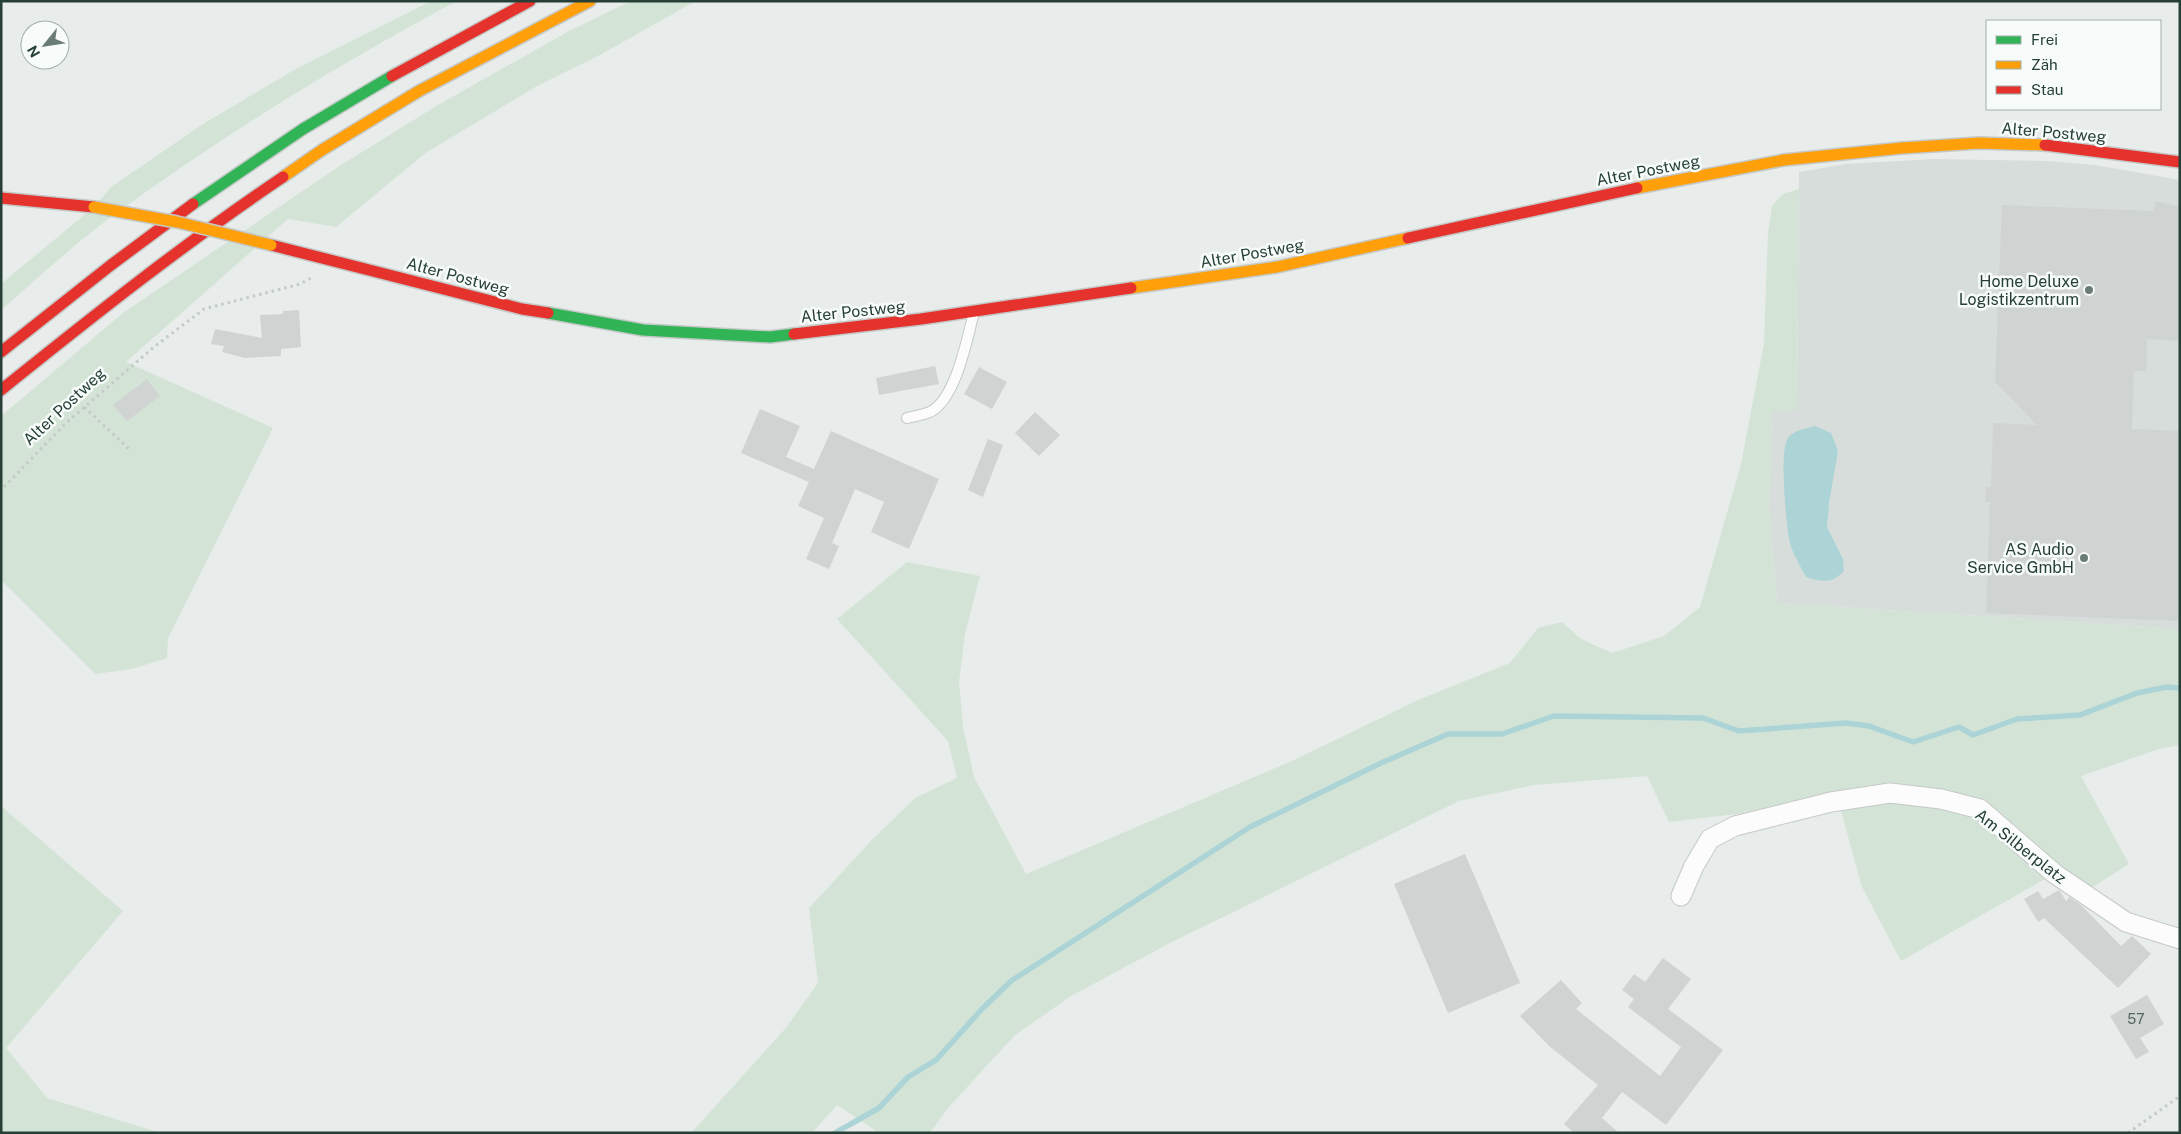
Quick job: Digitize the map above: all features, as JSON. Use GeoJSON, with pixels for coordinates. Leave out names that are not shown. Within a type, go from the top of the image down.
{"type":"FeatureCollection","features":[{"type":"Feature","properties":{"kind":"main road"},"geometry":{"type":"LineString","coordinates":[[1,352],[88,281],[199,198],[287,140],[406,68],[530,1]]}},
{"type":"Feature","properties":{"kind":"main road"},"geometry":{"type":"LineString","coordinates":[[1,390],[112,300],[238,207],[322,150],[419,91],[590,1]]}},
{"type":"Feature","properties":{"kind":"main road","name":"Alter Postweg"},"geometry":{"type":"LineString","coordinates":[[1,198],[94,207],[177,222],[331,259],[522,309],[643,330],[770,336],[975,312],[1277,267],[1603,195],[1784,160],[1902,148],[1979,143],[2033,144],[2180,162]]}},
{"type":"Feature","properties":{"kind":"street","name":"Am Silberplatz"},"geometry":{"type":"LineString","coordinates":[[1681,896],[1694,866],[1710,839],[1735,826],[1831,802],[1890,793],[1941,799],[1980,809],[2055,874],[2126,922],[2180,939]]}},
{"type":"Feature","properties":{"kind":"lane"},"geometry":{"type":"LineString","coordinates":[[907,418],[931,412],[945,400],[958,369],[975,312]]}},
{"type":"Feature","properties":{"kind":"path","name":"Alter Postweg"},"geometry":{"type":"LineString","coordinates":[[4,487],[84,407],[154,347],[204,309],[300,284],[322,272],[331,259]]}},
{"type":"Feature","properties":{"kind":"path"},"geometry":{"type":"LineString","coordinates":[[84,407],[130,450]]}},
{"type":"Feature","properties":{"kind":"path"},"geometry":{"type":"LineString","coordinates":[[2128,1133],[2180,1096]]}},
{"type":"Feature","properties":{"kind":"shaded area"},"geometry":{"type":"Polygon","coordinates":[[[1934,159],[2048,161],[2095,165],[2180,180],[2180,629],[1777,603],[1769,507],[1772,410],[1797,410],[1799,172],[1846,164],[1934,159]]]}},
{"type":"Feature","properties":{"kind":"green space"},"geometry":{"type":"Polygon","coordinates":[[[431,1],[457,1],[324,76],[194,158],[97,228],[1,310],[1,284],[94,207],[111,187],[206,122],[294,70],[431,1]]]}},
{"type":"Feature","properties":{"kind":"green space"},"geometry":{"type":"Polygon","coordinates":[[[631,1],[696,1],[596,57],[537,86],[427,152],[336,227],[288,219],[126,362],[273,428],[168,638],[167,658],[132,669],[95,674],[1,580],[1,416],[123,313],[341,165],[438,105],[569,31],[631,1]]]}},
{"type":"Feature","properties":{"kind":"green space"},"geometry":{"type":"Polygon","coordinates":[[[1799,189],[1797,410],[1772,411],[1769,507],[1777,603],[2180,629],[2180,745],[2159,749],[2081,776],[2129,864],[2088,890],[2059,871],[1901,961],[1862,887],[1836,793],[1737,814],[1669,822],[1647,776],[1534,785],[1459,801],[1170,943],[1071,996],[1014,1036],[948,1108],[930,1133],[879,1133],[837,1105],[812,1133],[691,1133],[785,1029],[818,983],[809,908],[871,841],[915,798],[957,778],[948,741],[837,619],[907,562],[980,576],[965,634],[959,682],[963,727],[974,777],[1026,874],[1292,761],[1418,700],[1510,663],[1538,628],[1562,622],[1581,639],[1612,653],[1664,636],[1700,607],[1741,464],[1764,343],[1768,232],[1772,206],[1783,194],[1799,189]]]}},
{"type":"Feature","properties":{"kind":"green space"},"geometry":{"type":"Polygon","coordinates":[[[1,806],[123,911],[6,1048],[47,1098],[161,1133],[1,1133],[1,806]]]}},
{"type":"Feature","properties":{"kind":"water"},"geometry":{"type":"Polygon","coordinates":[[[1815,426],[1831,433],[1838,451],[1827,527],[1843,559],[1844,571],[1835,578],[1826,581],[1806,577],[1790,543],[1785,502],[1785,445],[1790,435],[1815,426]]]}},
{"type":"Feature","properties":{"kind":"building"},"geometry":{"type":"Polygon","coordinates":[[[2156,201],[2180,207],[2180,341],[2147,339],[2146,371],[2134,371],[2132,429],[2180,431],[2180,621],[1986,613],[1990,502],[1985,502],[1986,487],[1991,487],[1993,423],[2037,425],[1995,382],[2002,205],[2153,211],[2156,201]]]}},
{"type":"Feature","properties":{"kind":"building"},"geometry":{"type":"Polygon","coordinates":[[[299,310],[301,347],[281,349],[281,356],[245,358],[222,352],[224,346],[211,344],[215,329],[262,338],[260,315],[283,314],[283,311],[299,310]]]}},
{"type":"Feature","properties":{"kind":"building"},"geometry":{"type":"Polygon","coordinates":[[[935,366],[939,384],[879,395],[876,378],[935,366]]]}},
{"type":"Feature","properties":{"kind":"building"},"geometry":{"type":"Polygon","coordinates":[[[979,367],[1007,382],[992,409],[964,394],[979,367]]]}},
{"type":"Feature","properties":{"kind":"building"},"geometry":{"type":"Polygon","coordinates":[[[147,379],[160,396],[127,421],[113,405],[147,379]]]}},
{"type":"Feature","properties":{"kind":"building"},"geometry":{"type":"Polygon","coordinates":[[[760,409],[800,426],[786,457],[814,469],[831,431],[939,479],[909,549],[871,532],[884,502],[855,489],[832,543],[839,546],[829,569],[806,559],[824,518],[798,506],[809,482],[741,453],[760,409]]]}},
{"type":"Feature","properties":{"kind":"building"},"geometry":{"type":"Polygon","coordinates":[[[1035,412],[1060,435],[1039,456],[1015,433],[1035,412]]]}},
{"type":"Feature","properties":{"kind":"building"},"geometry":{"type":"Polygon","coordinates":[[[988,439],[1003,445],[983,497],[968,490],[988,439]]]}},
{"type":"Feature","properties":{"kind":"building"},"geometry":{"type":"Polygon","coordinates":[[[1465,854],[1520,983],[1448,1013],[1394,884],[1465,854]]]}},
{"type":"Feature","properties":{"kind":"building"},"geometry":{"type":"Polygon","coordinates":[[[2059,890],[2066,901],[2069,897],[2081,905],[2121,946],[2132,936],[2151,954],[2118,988],[2044,918],[2038,922],[2024,899],[2038,891],[2043,899],[2059,890]]]}},
{"type":"Feature","properties":{"kind":"building"},"geometry":{"type":"Polygon","coordinates":[[[1663,958],[1691,979],[1668,1009],[1723,1050],[1666,1125],[1622,1092],[1602,1118],[1619,1133],[1574,1133],[1564,1124],[1598,1085],[1549,1046],[1520,1016],[1561,980],[1582,1003],[1576,1009],[1660,1076],[1681,1047],[1628,1007],[1634,999],[1622,990],[1634,974],[1645,982],[1663,958]]]}},
{"type":"Feature","properties":{"kind":"building"},"geometry":{"type":"Polygon","coordinates":[[[2147,995],[2164,1024],[2140,1038],[2149,1052],[2136,1059],[2110,1016],[2147,995]]]}},
{"type":"Feature","properties":{"kind":"waterway"},"geometry":{"type":"LineString","coordinates":[[835,1133],[879,1108],[908,1077],[936,1060],[982,1009],[1011,981],[1250,827],[1381,763],[1448,734],[1502,734],[1554,716],[1703,718],[1739,731],[1846,723],[1869,726],[1913,742],[1959,727],[1973,735],[2017,719],[2080,715],[2137,693],[2167,687],[2180,688]]}},
{"type":"Feature","properties":{"kind":"traffic: fast"},"geometry":{"type":"LineString","coordinates":[[193,204],[303,129],[392,76]]}},
{"type":"Feature","properties":{"kind":"traffic: fast"},"geometry":{"type":"LineString","coordinates":[[548,313],[643,330],[770,337],[794,334]]}},
{"type":"Feature","properties":{"kind":"traffic: slow"},"geometry":{"type":"LineString","coordinates":[[283,177],[322,150],[419,91],[590,1]]}},
{"type":"Feature","properties":{"kind":"traffic: slow"},"geometry":{"type":"LineString","coordinates":[[1637,188],[1784,160],[1902,148],[1979,143],[2045,145]]}},
{"type":"Feature","properties":{"kind":"traffic: slow"},"geometry":{"type":"LineString","coordinates":[[94,207],[177,222],[271,245]]}},
{"type":"Feature","properties":{"kind":"traffic: slow"},"geometry":{"type":"LineString","coordinates":[[1131,288],[1277,267],[1408,238]]}},
{"type":"Feature","properties":{"kind":"traffic: jam"},"geometry":{"type":"LineString","coordinates":[[392,76],[530,1]]}},
{"type":"Feature","properties":{"kind":"traffic: jam"},"geometry":{"type":"LineString","coordinates":[[2045,145],[2180,162]]}},
{"type":"Feature","properties":{"kind":"traffic: jam"},"geometry":{"type":"LineString","coordinates":[[1,390],[175,254],[283,177]]}},
{"type":"Feature","properties":{"kind":"traffic: jam"},"geometry":{"type":"LineString","coordinates":[[1408,238],[1637,188]]}},
{"type":"Feature","properties":{"kind":"traffic: jam"},"geometry":{"type":"LineString","coordinates":[[1,198],[94,207]]}},
{"type":"Feature","properties":{"kind":"traffic: jam"},"geometry":{"type":"LineString","coordinates":[[1,352],[111,265],[193,204]]}},
{"type":"Feature","properties":{"kind":"traffic: jam"},"geometry":{"type":"LineString","coordinates":[[271,245],[522,309],[548,313]]}},
{"type":"Feature","properties":{"kind":"traffic: jam"},"geometry":{"type":"LineString","coordinates":[[794,334],[921,319],[1131,288]]}},
{"type":"Feature","properties":{"kind":"place","name":"Home Deluxe Logistikzentrum"},"geometry":{"type":"Point","coordinates":[2089,290]}},
{"type":"Feature","properties":{"kind":"place","name":"AS Audio Service GmbH"},"geometry":{"type":"Point","coordinates":[2084,558]}}]}
